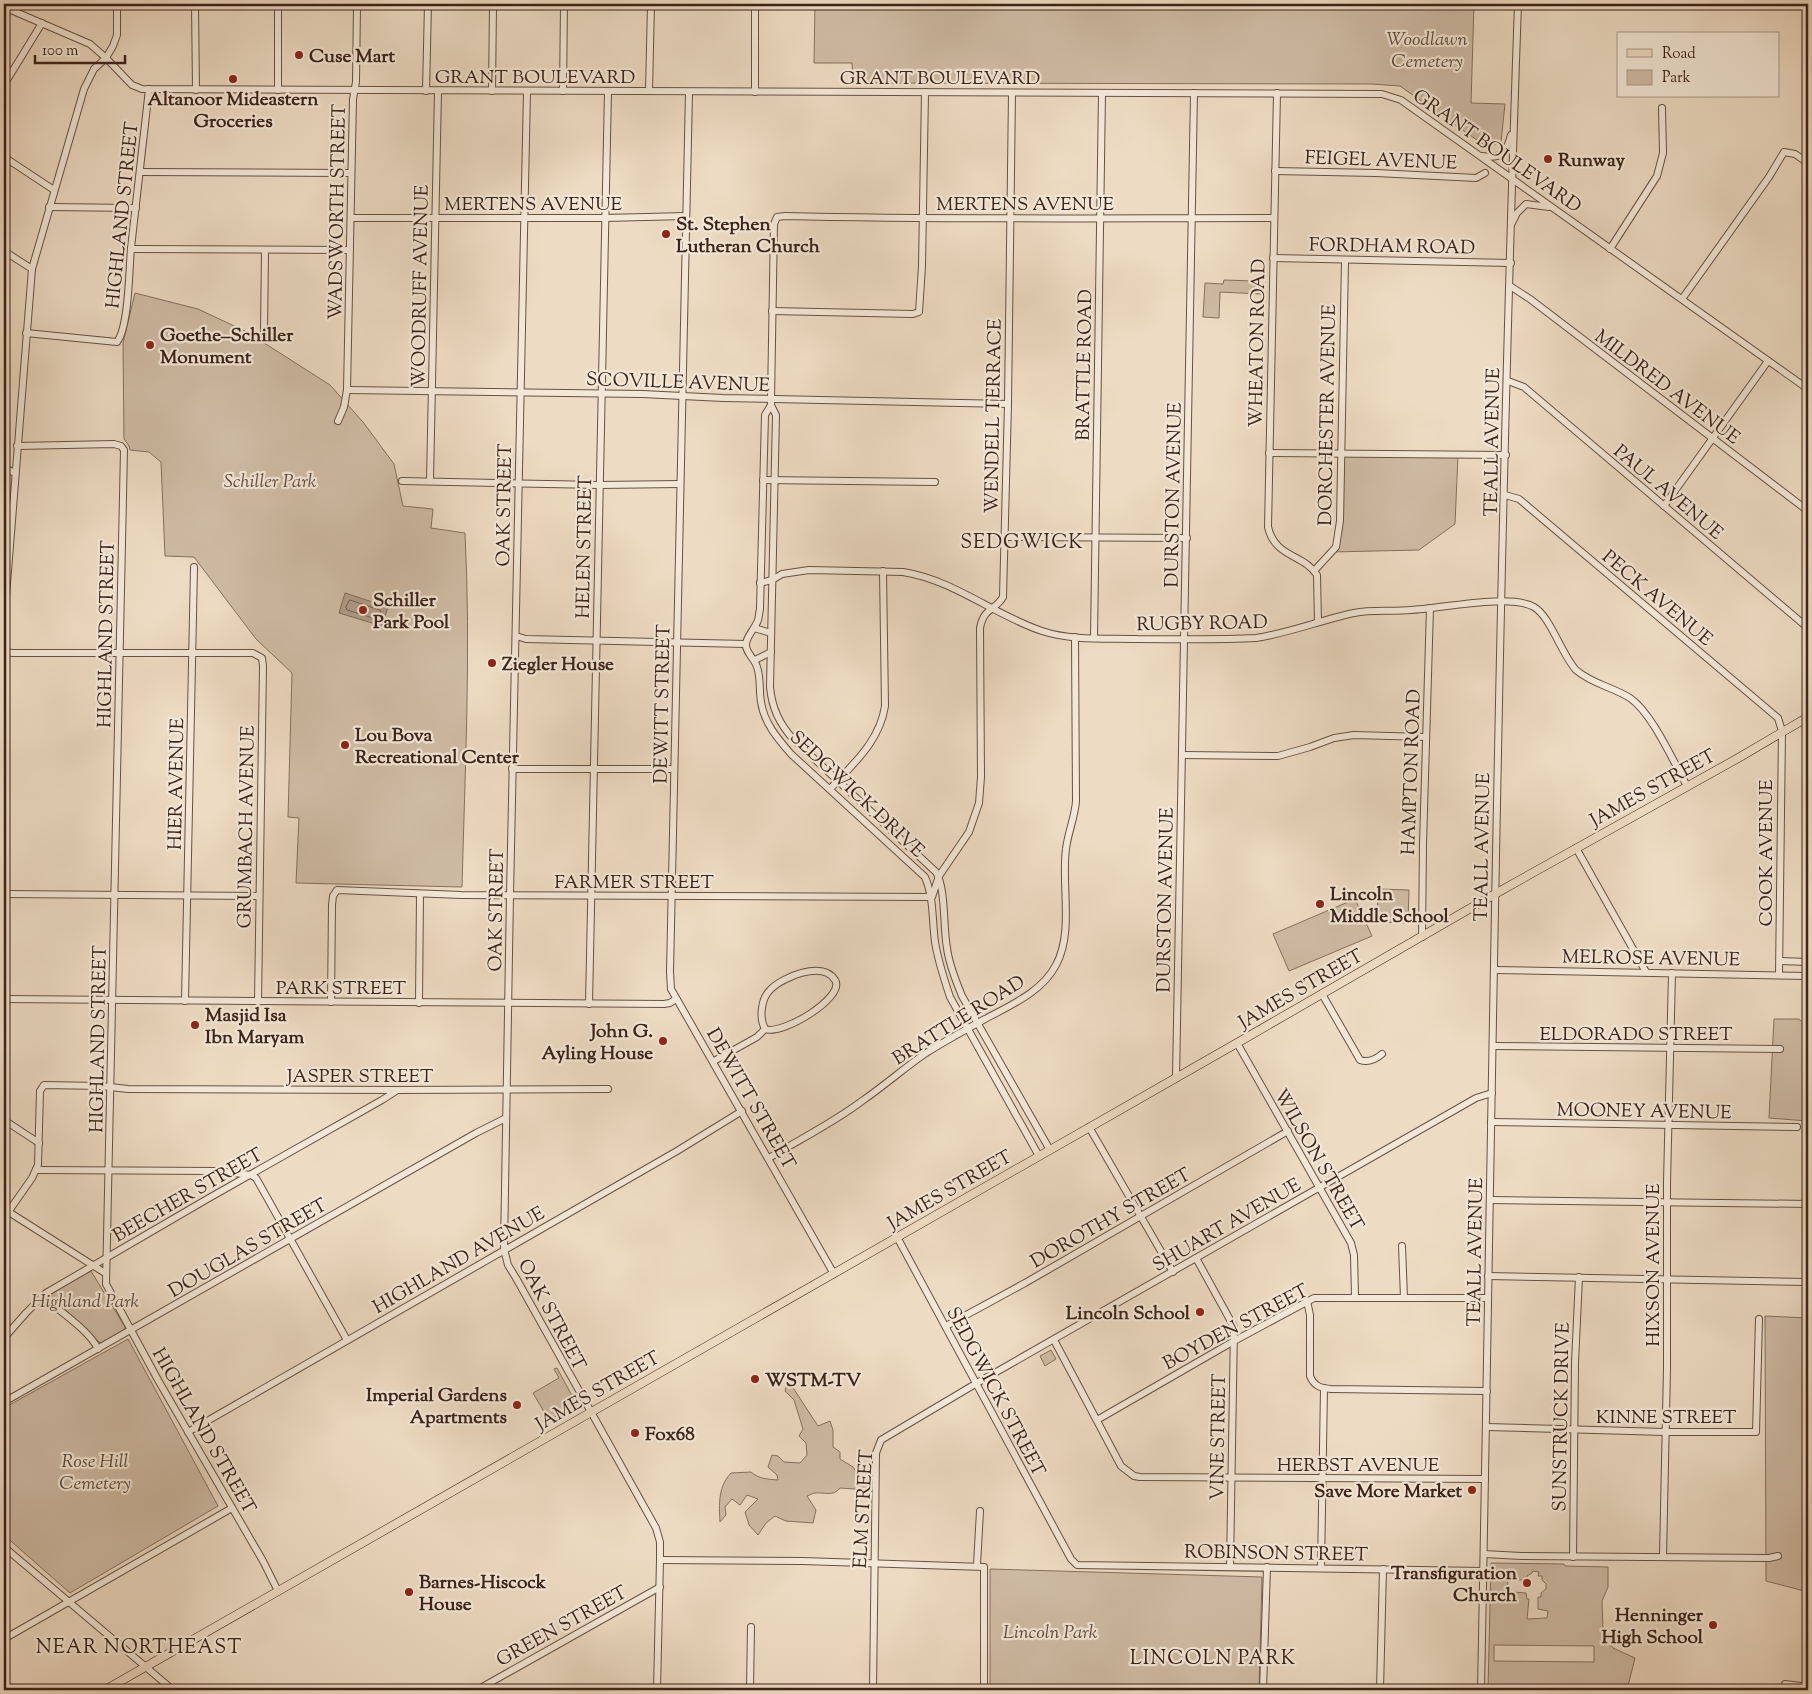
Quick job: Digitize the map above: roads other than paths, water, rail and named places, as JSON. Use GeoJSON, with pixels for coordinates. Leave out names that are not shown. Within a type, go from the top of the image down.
{"type":"FeatureCollection","features":[{"type":"Feature","properties":{"kind":"main road","name":"JAMES STREET"},"geometry":{"type":"LineString","coordinates":[[105,1690],[1495,894],[1808,717]]}},
{"type":"Feature","properties":{"kind":"street"},"geometry":{"type":"LineString","coordinates":[[4,621],[5,579],[32,269],[84,89],[94,69],[106,58],[114,46],[117,35],[117,4]]}},
{"type":"Feature","properties":{"kind":"street"},"geometry":{"type":"LineString","coordinates":[[195,4],[196,90]]}},
{"type":"Feature","properties":{"kind":"street"},"geometry":{"type":"LineString","coordinates":[[278,4],[278,90]]}},
{"type":"Feature","properties":{"kind":"street","name":"WADSWORTH STREET"},"geometry":{"type":"LineString","coordinates":[[338,421],[344,407],[347,390],[351,173],[357,4]]}},
{"type":"Feature","properties":{"kind":"street"},"geometry":{"type":"LineString","coordinates":[[426,91],[428,4]]}},
{"type":"Feature","properties":{"kind":"street"},"geometry":{"type":"LineString","coordinates":[[492,91],[493,4]]}},
{"type":"Feature","properties":{"kind":"street"},"geometry":{"type":"LineString","coordinates":[[563,91],[564,4]]}},
{"type":"Feature","properties":{"kind":"street"},"geometry":{"type":"LineString","coordinates":[[649,92],[651,4]]}},
{"type":"Feature","properties":{"kind":"street"},"geometry":{"type":"LineString","coordinates":[[755,4],[755,92]]}},
{"type":"Feature","properties":{"kind":"street","name":"TEALL AVENUE"},"geometry":{"type":"LineString","coordinates":[[1481,1690],[1495,894],[1512,178],[1518,4]]}},
{"type":"Feature","properties":{"kind":"street","name":"GRANT BOULEVARD"},"geometry":{"type":"LineString","coordinates":[[4,7],[90,44],[132,85],[142,89],[1382,94],[1394,97],[1480,155],[1808,389]]}},
{"type":"Feature","properties":{"kind":"street"},"geometry":{"type":"LineString","coordinates":[[4,85],[42,23]]}},
{"type":"Feature","properties":{"kind":"street","name":"HIGHLAND STREET"},"geometry":{"type":"LineString","coordinates":[[26,333],[117,342],[120,338],[124,321],[150,89]]}},
{"type":"Feature","properties":{"kind":"street","name":"WOODRUFF AVENUE"},"geometry":{"type":"LineString","coordinates":[[430,481],[438,91]]}},
{"type":"Feature","properties":{"kind":"street","name":"OAK STREET"},"geometry":{"type":"LineString","coordinates":[[527,91],[512,768],[504,1250],[508,1264],[654,1523],[660,1542],[657,1690]]}},
{"type":"Feature","properties":{"kind":"street","name":"HELEN STREET"},"geometry":{"type":"LineString","coordinates":[[589,1004],[608,91]]}},
{"type":"Feature","properties":{"kind":"street","name":"DEWITT STREET"},"geometry":{"type":"LineString","coordinates":[[689,92],[671,989],[688,1015],[834,1274]]}},
{"type":"Feature","properties":{"kind":"street"},"geometry":{"type":"LineString","coordinates":[[772,311],[913,314],[917,313],[920,309],[925,92]]}},
{"type":"Feature","properties":{"kind":"street","name":"WENDELL TERRACE"},"geometry":{"type":"LineString","coordinates":[[932,897],[939,876],[970,832],[979,803],[981,777],[980,628],[982,617],[990,608],[999,603],[1003,597],[1008,404],[1012,93]]}},
{"type":"Feature","properties":{"kind":"street","name":"BRATTLE ROAD"},"geometry":{"type":"LineString","coordinates":[[1094,638],[1102,93]]}},
{"type":"Feature","properties":{"kind":"street","name":"WHEATON ROAD"},"geometry":{"type":"LineString","coordinates":[[1277,93],[1269,533],[1276,545],[1286,554],[1308,565],[1314,571]]}},
{"type":"Feature","properties":{"kind":"street","name":"DURSTON AVENUE"},"geometry":{"type":"LineString","coordinates":[[1176,1078],[1194,94]]}},
{"type":"Feature","properties":{"kind":"street"},"geometry":{"type":"LineString","coordinates":[[1610,249],[1657,176],[1662,153],[1662,108]]}},
{"type":"Feature","properties":{"kind":"street"},"geometry":{"type":"LineString","coordinates":[[1480,155],[1496,157],[1501,155],[1507,148],[1514,126]]}},
{"type":"Feature","properties":{"kind":"street"},"geometry":{"type":"LineString","coordinates":[[1682,299],[1769,178],[1784,152],[1794,154],[1808,163]]}},
{"type":"Feature","properties":{"kind":"street"},"geometry":{"type":"LineString","coordinates":[[4,158],[54,190]]}},
{"type":"Feature","properties":{"kind":"street","name":"FEIGEL AVENUE"},"geometry":{"type":"LineString","coordinates":[[1275,170],[1476,178],[1485,173]]}},
{"type":"Feature","properties":{"kind":"street"},"geometry":{"type":"LineString","coordinates":[[140,172],[351,173]]}},
{"type":"Feature","properties":{"kind":"street"},"geometry":{"type":"LineString","coordinates":[[1512,224],[1517,213],[1526,204],[1553,208]]}},
{"type":"Feature","properties":{"kind":"street"},"geometry":{"type":"LineString","coordinates":[[49,207],[136,208]]}},
{"type":"Feature","properties":{"kind":"street","name":"MERTENS AVENUE"},"geometry":{"type":"LineString","coordinates":[[351,218],[524,219],[686,216]]}},
{"type":"Feature","properties":{"kind":"street","name":"MERTENS AVENUE"},"geometry":{"type":"LineString","coordinates":[[776,217],[1011,220],[1274,218]]}},
{"type":"Feature","properties":{"kind":"street","name":"SEDGWICK DRIVE"},"geometry":{"type":"LineString","coordinates":[[776,217],[774,224],[771,402],[776,415],[770,687],[772,702],[777,718],[793,739],[930,865],[939,876],[947,949],[962,996],[976,1024],[1050,1150]]}},
{"type":"Feature","properties":{"kind":"street"},"geometry":{"type":"LineString","coordinates":[[131,249],[350,250]]}},
{"type":"Feature","properties":{"kind":"street"},"geometry":{"type":"LineString","coordinates":[[4,251],[32,269]]}},
{"type":"Feature","properties":{"kind":"street"},"geometry":{"type":"LineString","coordinates":[[264,333],[265,251]]}},
{"type":"Feature","properties":{"kind":"street","name":"FORDHAM ROAD"},"geometry":{"type":"LineString","coordinates":[[1273,258],[1510,263]]}},
{"type":"Feature","properties":{"kind":"street","name":"DORCHESTER AVENUE"},"geometry":{"type":"LineString","coordinates":[[1314,571],[1338,544],[1345,260]]}},
{"type":"Feature","properties":{"kind":"street","name":"MILDRED AVENUE"},"geometry":{"type":"LineString","coordinates":[[1510,286],[1530,299],[1808,511]]}},
{"type":"Feature","properties":{"kind":"street"},"geometry":{"type":"LineString","coordinates":[[1664,506],[1768,361]]}},
{"type":"Feature","properties":{"kind":"street","name":"PAUL AVENUE"},"geometry":{"type":"LineString","coordinates":[[1508,381],[1524,387],[1808,628]]}},
{"type":"Feature","properties":{"kind":"street","name":"SCOVILLE AVENUE"},"geometry":{"type":"LineString","coordinates":[[347,390],[601,393],[771,402],[1008,404]]}},
{"type":"Feature","properties":{"kind":"street","name":"SEDGWICK DRIVE"},"geometry":{"type":"LineString","coordinates":[[771,402],[765,415],[759,614],[746,644],[747,650],[755,660],[758,669],[761,704],[771,728],[791,754],[925,877],[932,897],[933,928],[941,969],[950,997],[1039,1156]]}},
{"type":"Feature","properties":{"kind":"street","name":"HIGHLAND STREET"},"geometry":{"type":"LineString","coordinates":[[17,446],[119,445],[125,454],[110,1171],[105,1273],[108,1290],[278,1591]]}},
{"type":"Feature","properties":{"kind":"street"},"geometry":{"type":"LineString","coordinates":[[1269,453],[1506,455]]}},
{"type":"Feature","properties":{"kind":"street"},"geometry":{"type":"LineString","coordinates":[[4,468],[15,473]]}},
{"type":"Feature","properties":{"kind":"street"},"geometry":{"type":"LineString","coordinates":[[763,480],[934,482]]}},
{"type":"Feature","properties":{"kind":"street"},"geometry":{"type":"LineString","coordinates":[[402,481],[599,485],[680,484]]}},
{"type":"Feature","properties":{"kind":"street","name":"PECK AVENUE"},"geometry":{"type":"LineString","coordinates":[[1505,495],[1519,499],[1778,718],[1782,732]]}},
{"type":"Feature","properties":{"kind":"street"},"geometry":{"type":"LineString","coordinates":[[1005,536],[1187,538]]}},
{"type":"Feature","properties":{"kind":"street","name":"HIER AVENUE"},"geometry":{"type":"LineString","coordinates":[[185,1001],[194,567]]}},
{"type":"Feature","properties":{"kind":"street","name":"RUGBY ROAD"},"geometry":{"type":"LineString","coordinates":[[760,583],[772,580],[782,574],[809,570],[903,572],[933,579],[990,608],[1044,632],[1094,638],[1256,638],[1280,634],[1357,612],[1430,608],[1459,604],[1517,603],[1537,609],[1553,633],[1566,658],[1576,670],[1591,680],[1625,695],[1639,706],[1652,724],[1687,786]]}},
{"type":"Feature","properties":{"kind":"street"},"geometry":{"type":"LineString","coordinates":[[830,789],[869,746],[876,736],[883,717],[885,706],[883,571]]}},
{"type":"Feature","properties":{"kind":"street"},"geometry":{"type":"LineString","coordinates":[[1314,571],[1318,579],[1318,622]]}},
{"type":"Feature","properties":{"kind":"street","name":"HAMPTON ROAD"},"geometry":{"type":"LineString","coordinates":[[1422,937],[1430,608]]}},
{"type":"Feature","properties":{"kind":"street"},"geometry":{"type":"LineString","coordinates":[[754,628],[771,633]]}},
{"type":"Feature","properties":{"kind":"street"},"geometry":{"type":"LineString","coordinates":[[516,636],[526,639],[746,644]]}},
{"type":"Feature","properties":{"kind":"street","name":"BRATTLE ROAD"},"geometry":{"type":"LineString","coordinates":[[768,1158],[848,1110],[927,1053],[1023,998],[1049,976],[1061,954],[1064,934],[1066,848],[1075,814],[1076,637]]}},
{"type":"Feature","properties":{"kind":"street"},"geometry":{"type":"LineString","coordinates":[[4,652],[193,652]]}},
{"type":"Feature","properties":{"kind":"street","name":"GRUMBACH AVENUE"},"geometry":{"type":"LineString","coordinates":[[193,652],[253,653],[262,658],[258,1002]]}},
{"type":"Feature","properties":{"kind":"street"},"geometry":{"type":"LineString","coordinates":[[755,660],[771,652]]}},
{"type":"Feature","properties":{"kind":"street","name":"COOK AVENUE"},"geometry":{"type":"LineString","coordinates":[[1779,975],[1782,732]]}},
{"type":"Feature","properties":{"kind":"street"},"geometry":{"type":"LineString","coordinates":[[1182,755],[1278,756],[1334,738],[1354,735],[1426,737]]}},
{"type":"Feature","properties":{"kind":"street"},"geometry":{"type":"LineString","coordinates":[[512,768],[674,769]]}},
{"type":"Feature","properties":{"kind":"street"},"geometry":{"type":"LineString","coordinates":[[1576,848],[1646,972]]}},
{"type":"Feature","properties":{"kind":"street","name":"FARMER STREET"},"geometry":{"type":"LineString","coordinates":[[331,1002],[332,905],[333,896],[337,890],[420,894],[932,897]]}},
{"type":"Feature","properties":{"kind":"street"},"geometry":{"type":"LineString","coordinates":[[4,894],[258,896]]}},
{"type":"Feature","properties":{"kind":"street"},"geometry":{"type":"LineString","coordinates":[[419,1003],[420,894]]}},
{"type":"Feature","properties":{"kind":"street"},"geometry":{"type":"LineString","coordinates":[[1780,961],[1808,962]]}},
{"type":"Feature","properties":{"kind":"street"},"geometry":{"type":"LineString","coordinates":[[941,969],[951,964]]}},
{"type":"Feature","properties":{"kind":"street"},"geometry":{"type":"LineString","coordinates":[[813,970],[830,974],[835,979],[837,984],[836,992],[815,1010],[798,1021],[778,1030],[770,1031],[765,1029],[762,1017],[763,1004],[770,989],[798,973],[813,970]]}},
{"type":"Feature","properties":{"kind":"street","name":"MELROSE AVENUE"},"geometry":{"type":"LineString","coordinates":[[1494,970],[1808,976]]}},
{"type":"Feature","properties":{"kind":"street","name":"HIXSON AVENUE"},"geometry":{"type":"LineString","coordinates":[[1663,1557],[1672,973]]}},
{"type":"Feature","properties":{"kind":"street"},"geometry":{"type":"LineString","coordinates":[[1322,994],[1360,1060],[1373,1060],[1382,1054]]}},
{"type":"Feature","properties":{"kind":"street","name":"PARK STREET"},"geometry":{"type":"LineString","coordinates":[[4,999],[589,1004],[664,1004],[676,999]]}},
{"type":"Feature","properties":{"kind":"street"},"geometry":{"type":"LineString","coordinates":[[714,1061],[757,1037],[765,1029]]}},
{"type":"Feature","properties":{"kind":"street","name":"WILSON STREET"},"geometry":{"type":"LineString","coordinates":[[1237,1043],[1351,1243],[1354,1255],[1355,1297]]}},
{"type":"Feature","properties":{"kind":"street","name":"ELDORADO STREET"},"geometry":{"type":"LineString","coordinates":[[1492,1046],[1780,1049]]}},
{"type":"Feature","properties":{"kind":"street"},"geometry":{"type":"LineString","coordinates":[[989,1069],[1000,1064]]}},
{"type":"Feature","properties":{"kind":"street","name":"JASPER STREET"},"geometry":{"type":"LineString","coordinates":[[39,1143],[40,1091],[44,1085],[101,1086],[111,1088],[608,1089]]}},
{"type":"Feature","properties":{"kind":"street","name":"BEECHER STREET"},"geometry":{"type":"LineString","coordinates":[[4,1338],[42,1296],[397,1090]]}},
{"type":"Feature","properties":{"kind":"street","name":"SHUART AVENUE"},"geometry":{"type":"LineString","coordinates":[[977,1383],[1476,1098],[1492,1093]]}},
{"type":"Feature","properties":{"kind":"street"},"geometry":{"type":"LineString","coordinates":[[1013,1109],[1023,1103]]}},
{"type":"Feature","properties":{"kind":"street","name":"HIGHLAND AVENUE"},"geometry":{"type":"LineString","coordinates":[[188,1432],[677,1151],[742,1111]]}},
{"type":"Feature","properties":{"kind":"street","name":"DOUGLAS STREET"},"geometry":{"type":"LineString","coordinates":[[4,1401],[476,1133],[506,1118]]}},
{"type":"Feature","properties":{"kind":"street"},"geometry":{"type":"LineString","coordinates":[[4,1120],[39,1143],[36,1170],[6,1210],[4,1218]]}},
{"type":"Feature","properties":{"kind":"street","name":"MOONEY AVENUE"},"geometry":{"type":"LineString","coordinates":[[1491,1122],[1797,1128]]}},
{"type":"Feature","properties":{"kind":"street"},"geometry":{"type":"LineString","coordinates":[[1089,1128],[1173,1272]]}},
{"type":"Feature","properties":{"kind":"street","name":"DOROTHY STREET"},"geometry":{"type":"LineString","coordinates":[[946,1326],[1025,1283],[1288,1131]]}},
{"type":"Feature","properties":{"kind":"street"},"geometry":{"type":"LineString","coordinates":[[36,1170],[218,1171],[251,1174],[256,1178],[348,1340]]}},
{"type":"Feature","properties":{"kind":"street"},"geometry":{"type":"LineString","coordinates":[[1490,1200],[1808,1204]]}},
{"type":"Feature","properties":{"kind":"street"},"geometry":{"type":"LineString","coordinates":[[6,1210],[105,1273]]}},
{"type":"Feature","properties":{"kind":"street","name":"SEDGWICK STREET"},"geometry":{"type":"LineString","coordinates":[[897,1237],[1070,1559]]}},
{"type":"Feature","properties":{"kind":"street"},"geometry":{"type":"LineString","coordinates":[[1402,1246],[1404,1298]]}},
{"type":"Feature","properties":{"kind":"street","name":"VINE STREET"},"geometry":{"type":"LineString","coordinates":[[1196,1258],[1232,1322],[1234,1341],[1230,1566]]}},
{"type":"Feature","properties":{"kind":"street"},"geometry":{"type":"LineString","coordinates":[[1488,1276],[1808,1282]]}},
{"type":"Feature","properties":{"kind":"street","name":"SUNSTRUCK DRIVE"},"geometry":{"type":"LineString","coordinates":[[1573,1556],[1575,1363],[1579,1277]]}},
{"type":"Feature","properties":{"kind":"street"},"geometry":{"type":"LineString","coordinates":[[42,1296],[85,1332],[98,1349]]}},
{"type":"Feature","properties":{"kind":"street","name":"BOYDEN STREET"},"geometry":{"type":"LineString","coordinates":[[1097,1420],[1234,1341],[1314,1298],[1488,1298]]}},
{"type":"Feature","properties":{"kind":"street"},"geometry":{"type":"LineString","coordinates":[[1307,1301],[1310,1315],[1310,1376],[1313,1383],[1317,1386],[1324,1388],[1486,1391]]}},
{"type":"Feature","properties":{"kind":"street","name":"KINNE STREET"},"geometry":{"type":"LineString","coordinates":[[1486,1427],[1665,1432],[1756,1432],[1759,1319]]}},
{"type":"Feature","properties":{"kind":"street","name":"HERBST AVENUE"},"geometry":{"type":"LineString","coordinates":[[1054,1340],[1121,1466],[1134,1476],[1485,1479]]}},
{"type":"Feature","properties":{"kind":"street","name":"ELM STREET"},"geometry":{"type":"LineString","coordinates":[[873,1690],[876,1453],[881,1440],[977,1383]]}},
{"type":"Feature","properties":{"kind":"street"},"geometry":{"type":"LineString","coordinates":[[1321,1568],[1324,1388]]}},
{"type":"Feature","properties":{"kind":"street"},"geometry":{"type":"LineString","coordinates":[[4,1639],[232,1508]]}},
{"type":"Feature","properties":{"kind":"street"},"geometry":{"type":"LineString","coordinates":[[977,1565],[980,1511]]}},
{"type":"Feature","properties":{"kind":"street"},"geometry":{"type":"LineString","coordinates":[[4,1547],[173,1690]]}},
{"type":"Feature","properties":{"kind":"street"},"geometry":{"type":"LineString","coordinates":[[1484,1554],[1769,1558],[1778,1556]]}},
{"type":"Feature","properties":{"kind":"street","name":"ROBINSON STREET"},"geometry":{"type":"LineString","coordinates":[[1070,1559],[1077,1565],[1484,1571]]}},
{"type":"Feature","properties":{"kind":"street"},"geometry":{"type":"LineString","coordinates":[[660,1560],[977,1565],[984,1567],[984,1690]]}},
{"type":"Feature","properties":{"kind":"street"},"geometry":{"type":"LineString","coordinates":[[1263,1690],[1267,1567]]}},
{"type":"Feature","properties":{"kind":"street"},"geometry":{"type":"LineString","coordinates":[[1380,1690],[1383,1569]]}},
{"type":"Feature","properties":{"kind":"street","name":"GREEN STREET"},"geometry":{"type":"LineString","coordinates":[[477,1690],[660,1587]]}},
{"type":"Feature","properties":{"kind":"street"},"geometry":{"type":"LineString","coordinates":[[750,1690],[751,1627]]}},
{"type":"Feature","properties":{"kind":"street"},"geometry":{"type":"LineString","coordinates":[[1785,1684],[1808,1687]]}},
{"type":"Feature","properties":{"kind":"water","name":"Schiller Park Pool"},"geometry":{"type":"Polygon","coordinates":[[[345,593],[388,607],[382,626],[339,613],[345,593]]]}},
{"type":"Feature","properties":{"kind":"place","name":"Cuse Mart"},"geometry":{"type":"Point","coordinates":[299,55]}},
{"type":"Feature","properties":{"kind":"place","name":"Altanoor Mideastern Groceries"},"geometry":{"type":"Point","coordinates":[233,79]}},
{"type":"Feature","properties":{"kind":"place","name":"Runway"},"geometry":{"type":"Point","coordinates":[1548,159]}},
{"type":"Feature","properties":{"kind":"place","name":"St. Stephen Lutheran Church"},"geometry":{"type":"Point","coordinates":[666,234]}},
{"type":"Feature","properties":{"kind":"place","name":"Goethe–Schiller Monument"},"geometry":{"type":"Point","coordinates":[150,345]}},
{"type":"Feature","properties":{"kind":"place","name":"Schiller Park Pool"},"geometry":{"type":"Point","coordinates":[363,610]}},
{"type":"Feature","properties":{"kind":"place","name":"Ziegler House"},"geometry":{"type":"Point","coordinates":[492,663]}},
{"type":"Feature","properties":{"kind":"place","name":"Lou Bova Recreational Center"},"geometry":{"type":"Point","coordinates":[345,745]}},
{"type":"Feature","properties":{"kind":"place","name":"Lincoln Middle School"},"geometry":{"type":"Point","coordinates":[1320,904]}},
{"type":"Feature","properties":{"kind":"place","name":"Masjid Isa Ibn Maryam"},"geometry":{"type":"Point","coordinates":[195,1025]}},
{"type":"Feature","properties":{"kind":"place","name":"John G. Ayling House"},"geometry":{"type":"Point","coordinates":[663,1041]}},
{"type":"Feature","properties":{"kind":"place","name":"Lincoln School"},"geometry":{"type":"Point","coordinates":[1200,1312]}},
{"type":"Feature","properties":{"kind":"place","name":"WSTM-TV"},"geometry":{"type":"Point","coordinates":[755,1379]}},
{"type":"Feature","properties":{"kind":"place","name":"Imperial Gardens Apartments"},"geometry":{"type":"Point","coordinates":[517,1405]}},
{"type":"Feature","properties":{"kind":"place","name":"Fox68"},"geometry":{"type":"Point","coordinates":[635,1433]}},
{"type":"Feature","properties":{"kind":"place","name":"Save More Market"},"geometry":{"type":"Point","coordinates":[1472,1490]}},
{"type":"Feature","properties":{"kind":"place","name":"Transfiguration Church"},"geometry":{"type":"Point","coordinates":[1527,1583]}},
{"type":"Feature","properties":{"kind":"place","name":"Barnes-Hiscock House"},"geometry":{"type":"Point","coordinates":[409,1592]}},
{"type":"Feature","properties":{"kind":"place","name":"Henninger High School"},"geometry":{"type":"Point","coordinates":[1713,1625]}},
{"type":"Feature","properties":{"kind":"district","name":"SEDGWICK"},"geometry":{"type":"Point","coordinates":[1022,541]}},
{"type":"Feature","properties":{"kind":"district","name":"NEAR NORTHEAST"},"geometry":{"type":"Point","coordinates":[139,1646]}},
{"type":"Feature","properties":{"kind":"district","name":"LINCOLN PARK"},"geometry":{"type":"Point","coordinates":[1213,1657]}},
{"type":"Feature","properties":{"kind":"park label","name":"Woodlawn Cemetery"},"geometry":{"type":"Point","coordinates":[1427,49]}},
{"type":"Feature","properties":{"kind":"park label","name":"Schiller Park"},"geometry":{"type":"Point","coordinates":[270,480]}},
{"type":"Feature","properties":{"kind":"park label","name":"Highland Park"},"geometry":{"type":"Point","coordinates":[85,1300]}},
{"type":"Feature","properties":{"kind":"park label","name":"Rose Hill Cemetery"},"geometry":{"type":"Point","coordinates":[95,1471]}},
{"type":"Feature","properties":{"kind":"park label","name":"Lincoln Park"},"geometry":{"type":"Point","coordinates":[1050,1631]}}]}
